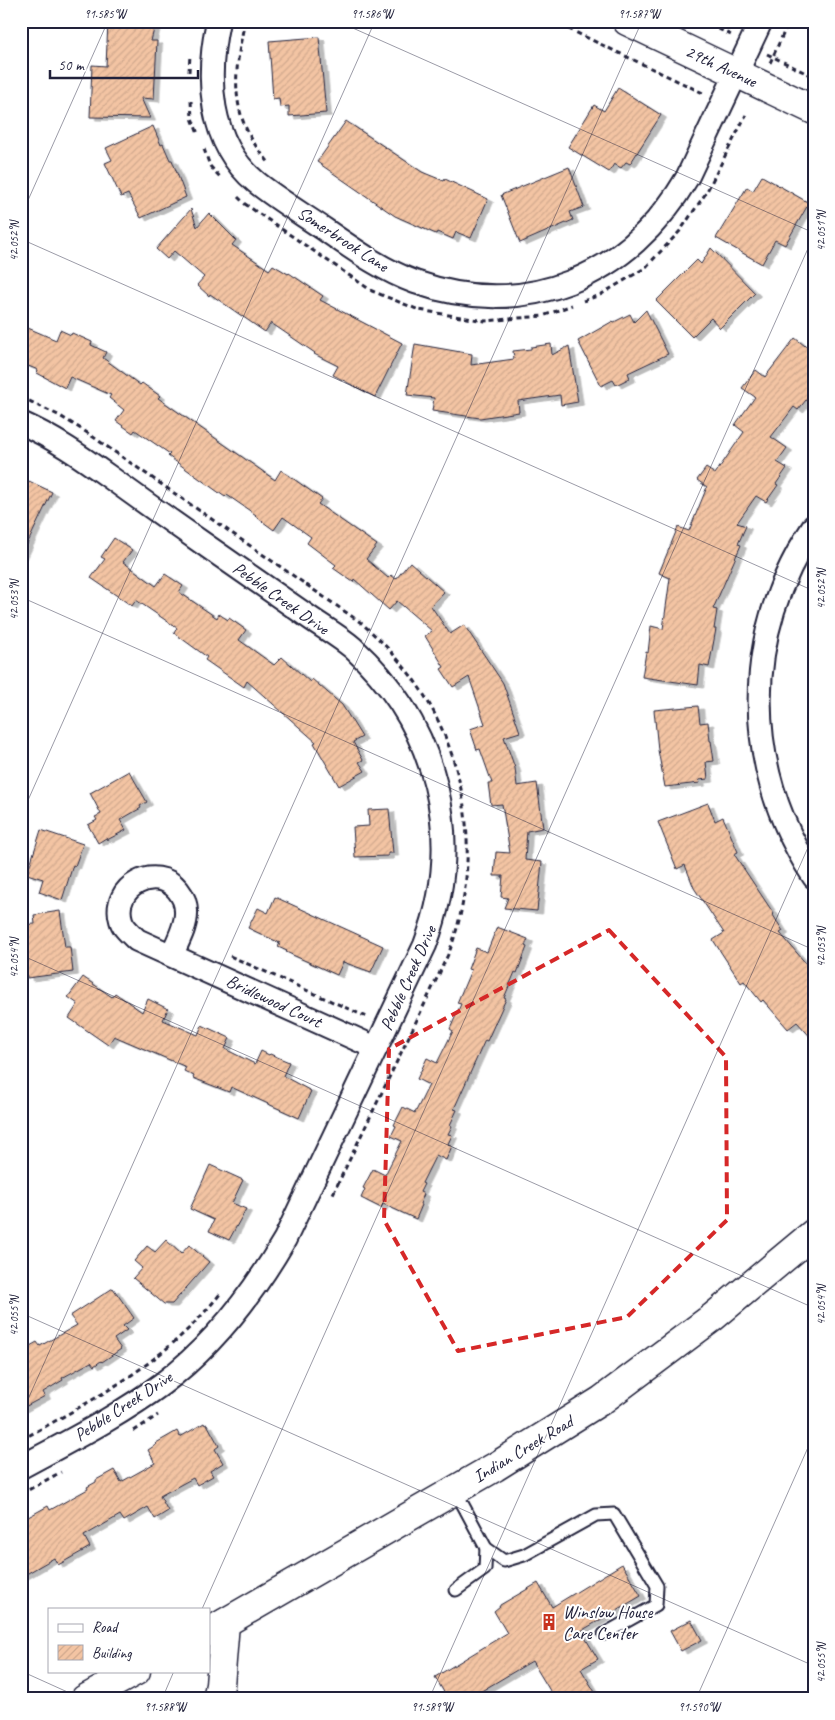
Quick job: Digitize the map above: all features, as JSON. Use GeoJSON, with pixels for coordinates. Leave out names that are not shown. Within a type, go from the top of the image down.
{"type":"FeatureCollection","features":[{"type":"Feature","properties":{"kind":"street","name":"Somerbrook Lane"},"geometry":{"type":"LineString","coordinates":[[218,21],[211,65],[212,100],[219,129],[232,156],[255,182],[370,261],[415,282],[480,296],[509,296],[542,291],[574,281],[606,264],[633,245],[661,217],[687,178],[761,21]]}},
{"type":"Feature","properties":{"kind":"street","name":"29th Avenue"},"geometry":{"type":"LineString","coordinates":[[627,21],[814,110]]}},
{"type":"Feature","properties":{"kind":"street","name":"Pebble Creek Drive"},"geometry":{"type":"LineString","coordinates":[[21,423],[73,452],[352,648],[396,696],[425,750],[441,808],[444,843],[442,879],[436,912],[425,945],[285,1239],[249,1296],[206,1345],[163,1383],[114,1415],[21,1467]]}},
{"type":"Feature","properties":{"kind":"street"},"geometry":{"type":"LineString","coordinates":[[814,526],[787,572],[775,603],[766,637],[760,674],[759,712],[770,782],[779,810],[790,837],[814,877]]}},
{"type":"Feature","properties":{"kind":"street","name":"Bridlewood Court"},"geometry":{"type":"LineString","coordinates":[[172,954],[376,1048]]}},
{"type":"Feature","properties":{"kind":"street","name":"Indian Creek Road"},"geometry":{"type":"LineString","coordinates":[[217,1627],[456,1490],[602,1400],[713,1317],[814,1233]]}},
{"type":"Feature","properties":{"kind":"street"},"geometry":{"type":"LineString","coordinates":[[217,1627],[220,1685],[217,1699]]}},
{"type":"Feature","properties":{"kind":"street"},"geometry":{"type":"LineString","coordinates":[[85,1699],[134,1672]]}},
{"type":"Feature","properties":{"kind":"lane"},"geometry":{"type":"LineString","coordinates":[[456,1490],[486,1548],[504,1560],[524,1555],[596,1515],[614,1514],[657,1586],[656,1605],[604,1634]]}},
{"type":"Feature","properties":{"kind":"lane"},"geometry":{"type":"LineString","coordinates":[[456,1590],[485,1569],[486,1548]]}},
{"type":"Feature","properties":{"kind":"path"},"geometry":{"type":"LineString","coordinates":[[245,21],[239,48],[236,85],[241,116],[252,140],[273,168]]}},
{"type":"Feature","properties":{"kind":"path"},"geometry":{"type":"LineString","coordinates":[[552,21],[707,95]]}},
{"type":"Feature","properties":{"kind":"path"},"geometry":{"type":"LineString","coordinates":[[702,21],[736,38]]}},
{"type":"Feature","properties":{"kind":"path"},"geometry":{"type":"LineString","coordinates":[[770,63],[789,21]]}},
{"type":"Feature","properties":{"kind":"path"},"geometry":{"type":"LineString","coordinates":[[190,81],[189,62],[192,46]]}},
{"type":"Feature","properties":{"kind":"path"},"geometry":{"type":"LineString","coordinates":[[765,54],[814,77]]}},
{"type":"Feature","properties":{"kind":"path"},"geometry":{"type":"LineString","coordinates":[[191,100],[192,118],[210,166],[222,179]]}},
{"type":"Feature","properties":{"kind":"path"},"geometry":{"type":"LineString","coordinates":[[234,192],[245,204],[372,291],[419,310],[485,321],[543,316],[600,295],[645,268],[680,231],[706,193],[746,114]]}},
{"type":"Feature","properties":{"kind":"path"},"geometry":{"type":"LineString","coordinates":[[21,396],[86,432],[360,622],[385,645],[414,680],[444,732],[456,768],[466,824],[465,880],[456,928],[440,972],[332,1196]]}},
{"type":"Feature","properties":{"kind":"path"},"geometry":{"type":"LineString","coordinates":[[230,956],[374,1021]]}},
{"type":"Feature","properties":{"kind":"path"},"geometry":{"type":"LineString","coordinates":[[363,1024],[371,1008]]}},
{"type":"Feature","properties":{"kind":"path"},"geometry":{"type":"LineString","coordinates":[[21,1440],[108,1391],[140,1370],[181,1337],[224,1290]]}},
{"type":"Feature","properties":{"kind":"highlighted area"},"geometry":{"type":"Polygon","coordinates":[[[609,930],[726,1057],[727,1220],[627,1317],[458,1351],[384,1220],[389,1049],[609,930]]]}},
{"type":"Feature","properties":{"kind":"building"},"geometry":{"type":"Polygon","coordinates":[[[108,21],[156,21],[151,41],[157,41],[154,99],[141,98],[150,118],[90,117],[92,65],[106,66],[108,21]]]}},
{"type":"Feature","properties":{"kind":"building"},"geometry":{"type":"Polygon","coordinates":[[[319,37],[326,113],[289,116],[289,106],[280,107],[279,98],[273,99],[269,41],[319,37]]]}},
{"type":"Feature","properties":{"kind":"building"},"geometry":{"type":"Polygon","coordinates":[[[618,88],[661,115],[630,164],[626,162],[621,168],[614,164],[609,172],[568,147],[594,105],[604,111],[618,88]]]}},
{"type":"Feature","properties":{"kind":"building"},"geometry":{"type":"Polygon","coordinates":[[[346,121],[422,172],[444,181],[445,179],[488,199],[471,238],[456,232],[453,239],[437,232],[436,234],[395,216],[317,162],[346,121]]]}},
{"type":"Feature","properties":{"kind":"building"},"geometry":{"type":"Polygon","coordinates":[[[153,126],[161,145],[163,144],[170,160],[172,160],[186,197],[141,218],[128,194],[121,197],[105,163],[112,160],[106,148],[153,126]]]}},
{"type":"Feature","properties":{"kind":"building"},"geometry":{"type":"Polygon","coordinates":[[[569,167],[584,207],[570,212],[573,220],[520,243],[501,195],[569,167]]]}},
{"type":"Feature","properties":{"kind":"building"},"geometry":{"type":"Polygon","coordinates":[[[762,176],[809,203],[785,245],[775,240],[762,264],[716,238],[747,187],[753,191],[762,176]]]}},
{"type":"Feature","properties":{"kind":"building"},"geometry":{"type":"Polygon","coordinates":[[[191,209],[197,227],[209,213],[236,240],[232,245],[269,270],[273,265],[289,273],[323,296],[320,300],[402,343],[375,397],[333,375],[338,366],[314,354],[271,323],[265,332],[210,294],[209,296],[197,285],[204,277],[174,251],[167,259],[156,249],[191,209]]]}},
{"type":"Feature","properties":{"kind":"building"},"geometry":{"type":"Polygon","coordinates":[[[711,248],[755,293],[720,328],[711,318],[692,337],[656,301],[697,260],[701,264],[711,248]]]}},
{"type":"Feature","properties":{"kind":"building"},"geometry":{"type":"Polygon","coordinates":[[[646,310],[668,354],[628,373],[630,378],[616,385],[613,380],[601,386],[578,341],[613,321],[630,314],[634,322],[646,310]]]}},
{"type":"Feature","properties":{"kind":"building"},"geometry":{"type":"Polygon","coordinates":[[[21,325],[56,340],[60,330],[92,342],[91,345],[106,352],[103,358],[140,385],[142,383],[160,396],[158,398],[275,480],[281,470],[322,499],[318,504],[377,545],[366,559],[388,578],[391,575],[396,579],[410,562],[444,592],[431,606],[450,634],[464,625],[503,683],[520,732],[504,737],[515,768],[517,786],[537,783],[543,828],[527,831],[525,860],[542,862],[537,911],[504,908],[508,898],[501,897],[503,876],[494,876],[496,852],[510,853],[502,804],[491,805],[488,783],[492,783],[480,749],[477,750],[470,729],[485,724],[469,677],[453,687],[441,669],[444,667],[425,636],[432,631],[397,601],[389,610],[354,579],[353,582],[333,568],[336,565],[307,543],[311,537],[283,517],[274,530],[256,515],[227,495],[225,497],[168,456],[170,454],[135,430],[133,433],[116,421],[124,410],[109,398],[111,395],[70,377],[65,388],[37,373],[38,370],[21,363],[21,325]]]}},
{"type":"Feature","properties":{"kind":"building"},"geometry":{"type":"Polygon","coordinates":[[[795,338],[814,353],[814,390],[798,410],[794,407],[771,437],[787,448],[777,462],[787,468],[776,484],[778,485],[766,502],[756,496],[737,523],[746,526],[738,544],[741,545],[713,609],[717,610],[714,629],[716,629],[709,667],[700,665],[698,685],[642,677],[646,652],[648,653],[651,626],[663,629],[670,578],[659,573],[678,527],[689,531],[707,487],[697,480],[706,468],[715,474],[744,432],[735,425],[755,397],[742,388],[756,370],[765,377],[795,338]]]}},
{"type":"Feature","properties":{"kind":"building"},"geometry":{"type":"Polygon","coordinates":[[[415,344],[472,354],[471,365],[514,359],[513,351],[531,349],[531,347],[551,344],[552,355],[569,346],[578,402],[561,405],[560,395],[518,401],[519,412],[480,418],[432,411],[434,398],[407,395],[415,344]]]}},
{"type":"Feature","properties":{"kind":"building"},"geometry":{"type":"Polygon","coordinates":[[[29,481],[52,492],[21,557],[21,483],[27,485],[29,481]]]}},
{"type":"Feature","properties":{"kind":"building"},"geometry":{"type":"Polygon","coordinates":[[[114,538],[132,550],[123,562],[156,586],[165,574],[183,586],[179,592],[217,618],[219,614],[228,620],[229,618],[246,630],[239,640],[274,665],[282,657],[310,682],[312,679],[342,705],[362,737],[353,742],[363,760],[359,762],[365,771],[339,786],[314,743],[316,742],[247,681],[244,687],[205,660],[207,657],[174,633],[177,628],[136,600],[132,606],[91,578],[105,559],[101,557],[114,538]]]}},
{"type":"Feature","properties":{"kind":"building"},"geometry":{"type":"Polygon","coordinates":[[[698,706],[700,723],[708,722],[714,761],[706,762],[708,779],[699,780],[700,783],[665,787],[658,750],[654,710],[698,706]]]}},
{"type":"Feature","properties":{"kind":"building"},"geometry":{"type":"Polygon","coordinates":[[[129,771],[147,802],[140,806],[141,808],[120,820],[126,830],[98,843],[88,825],[97,820],[95,817],[101,814],[90,793],[129,771]]]}},
{"type":"Feature","properties":{"kind":"building"},"geometry":{"type":"Polygon","coordinates":[[[708,803],[715,821],[723,817],[738,852],[734,854],[774,914],[783,931],[780,933],[814,973],[814,1041],[797,1022],[788,1029],[763,1000],[761,1002],[744,981],[741,983],[713,940],[724,933],[694,888],[685,865],[677,869],[658,822],[708,803]]]}},
{"type":"Feature","properties":{"kind":"building"},"geometry":{"type":"Polygon","coordinates":[[[389,809],[393,853],[388,853],[388,856],[355,857],[353,827],[369,826],[368,810],[389,809]]]}},
{"type":"Feature","properties":{"kind":"building"},"geometry":{"type":"Polygon","coordinates":[[[41,830],[83,844],[75,866],[73,865],[62,900],[39,892],[43,879],[27,874],[41,830]]]}},
{"type":"Feature","properties":{"kind":"building"},"geometry":{"type":"Polygon","coordinates":[[[275,897],[383,946],[371,972],[343,962],[337,975],[286,952],[278,947],[280,943],[248,928],[258,908],[268,913],[275,897]]]}},
{"type":"Feature","properties":{"kind":"building"},"geometry":{"type":"Polygon","coordinates":[[[60,911],[65,947],[70,947],[73,972],[27,978],[23,951],[21,951],[21,925],[35,924],[34,915],[60,911]]]}},
{"type":"Feature","properties":{"kind":"building"},"geometry":{"type":"Polygon","coordinates":[[[497,927],[528,939],[525,946],[527,947],[517,973],[515,972],[504,998],[506,999],[454,1109],[457,1110],[448,1134],[452,1135],[448,1144],[452,1146],[446,1160],[436,1155],[422,1183],[424,1184],[420,1192],[424,1194],[416,1219],[383,1204],[381,1208],[361,1198],[365,1189],[363,1188],[373,1169],[385,1175],[402,1141],[391,1136],[396,1126],[394,1125],[403,1107],[415,1113],[429,1085],[417,1079],[427,1058],[437,1063],[453,1031],[450,1029],[461,1004],[457,1003],[471,970],[468,969],[476,948],[487,952],[497,927]]]}},
{"type":"Feature","properties":{"kind":"building"},"geometry":{"type":"Polygon","coordinates":[[[83,977],[112,997],[115,993],[142,1012],[148,999],[168,1009],[163,1020],[198,1035],[202,1025],[230,1038],[225,1049],[255,1064],[261,1051],[289,1062],[283,1076],[311,1091],[299,1118],[231,1087],[229,1092],[193,1078],[194,1076],[184,1071],[186,1067],[114,1036],[108,1045],[69,1018],[78,1004],[68,997],[83,977]]]}},
{"type":"Feature","properties":{"kind":"building"},"geometry":{"type":"Polygon","coordinates":[[[210,1165],[243,1180],[232,1203],[246,1209],[229,1240],[209,1231],[214,1220],[190,1209],[210,1165]]]}},
{"type":"Feature","properties":{"kind":"building"},"geometry":{"type":"Polygon","coordinates":[[[166,1240],[181,1254],[189,1245],[209,1262],[172,1304],[164,1304],[133,1278],[142,1268],[134,1261],[147,1246],[155,1252],[166,1240]]]}},
{"type":"Feature","properties":{"kind":"building"},"geometry":{"type":"Polygon","coordinates":[[[113,1288],[134,1318],[123,1326],[127,1330],[114,1339],[121,1349],[94,1366],[91,1362],[62,1378],[63,1380],[43,1392],[45,1396],[21,1409],[21,1351],[37,1342],[40,1346],[77,1325],[70,1316],[113,1288]]]}},
{"type":"Feature","properties":{"kind":"building"},"geometry":{"type":"Polygon","coordinates":[[[204,1423],[205,1425],[207,1424],[219,1446],[215,1449],[223,1463],[210,1471],[213,1476],[197,1485],[193,1478],[160,1496],[168,1511],[155,1519],[148,1507],[124,1521],[120,1515],[84,1536],[90,1547],[58,1565],[54,1558],[21,1577],[21,1521],[48,1506],[50,1510],[88,1489],[87,1487],[96,1482],[96,1480],[114,1470],[121,1482],[155,1463],[148,1450],[156,1443],[177,1431],[180,1437],[204,1423]]]}},
{"type":"Feature","properties":{"kind":"building","name":"Winslow House Care Center"},"geometry":{"type":"Polygon","coordinates":[[[622,1564],[641,1596],[581,1631],[598,1659],[581,1669],[599,1699],[555,1699],[532,1661],[468,1699],[448,1699],[435,1677],[507,1633],[494,1611],[500,1605],[538,1583],[552,1607],[622,1564]]]}},
{"type":"Feature","properties":{"kind":"building"},"geometry":{"type":"Polygon","coordinates":[[[691,1620],[702,1640],[681,1651],[670,1631],[691,1620]]]}},
{"type":"Feature","properties":{"kind":"place","name":"Winslow House Care Center"},"geometry":{"type":"Point","coordinates":[549,1622]}}]}
